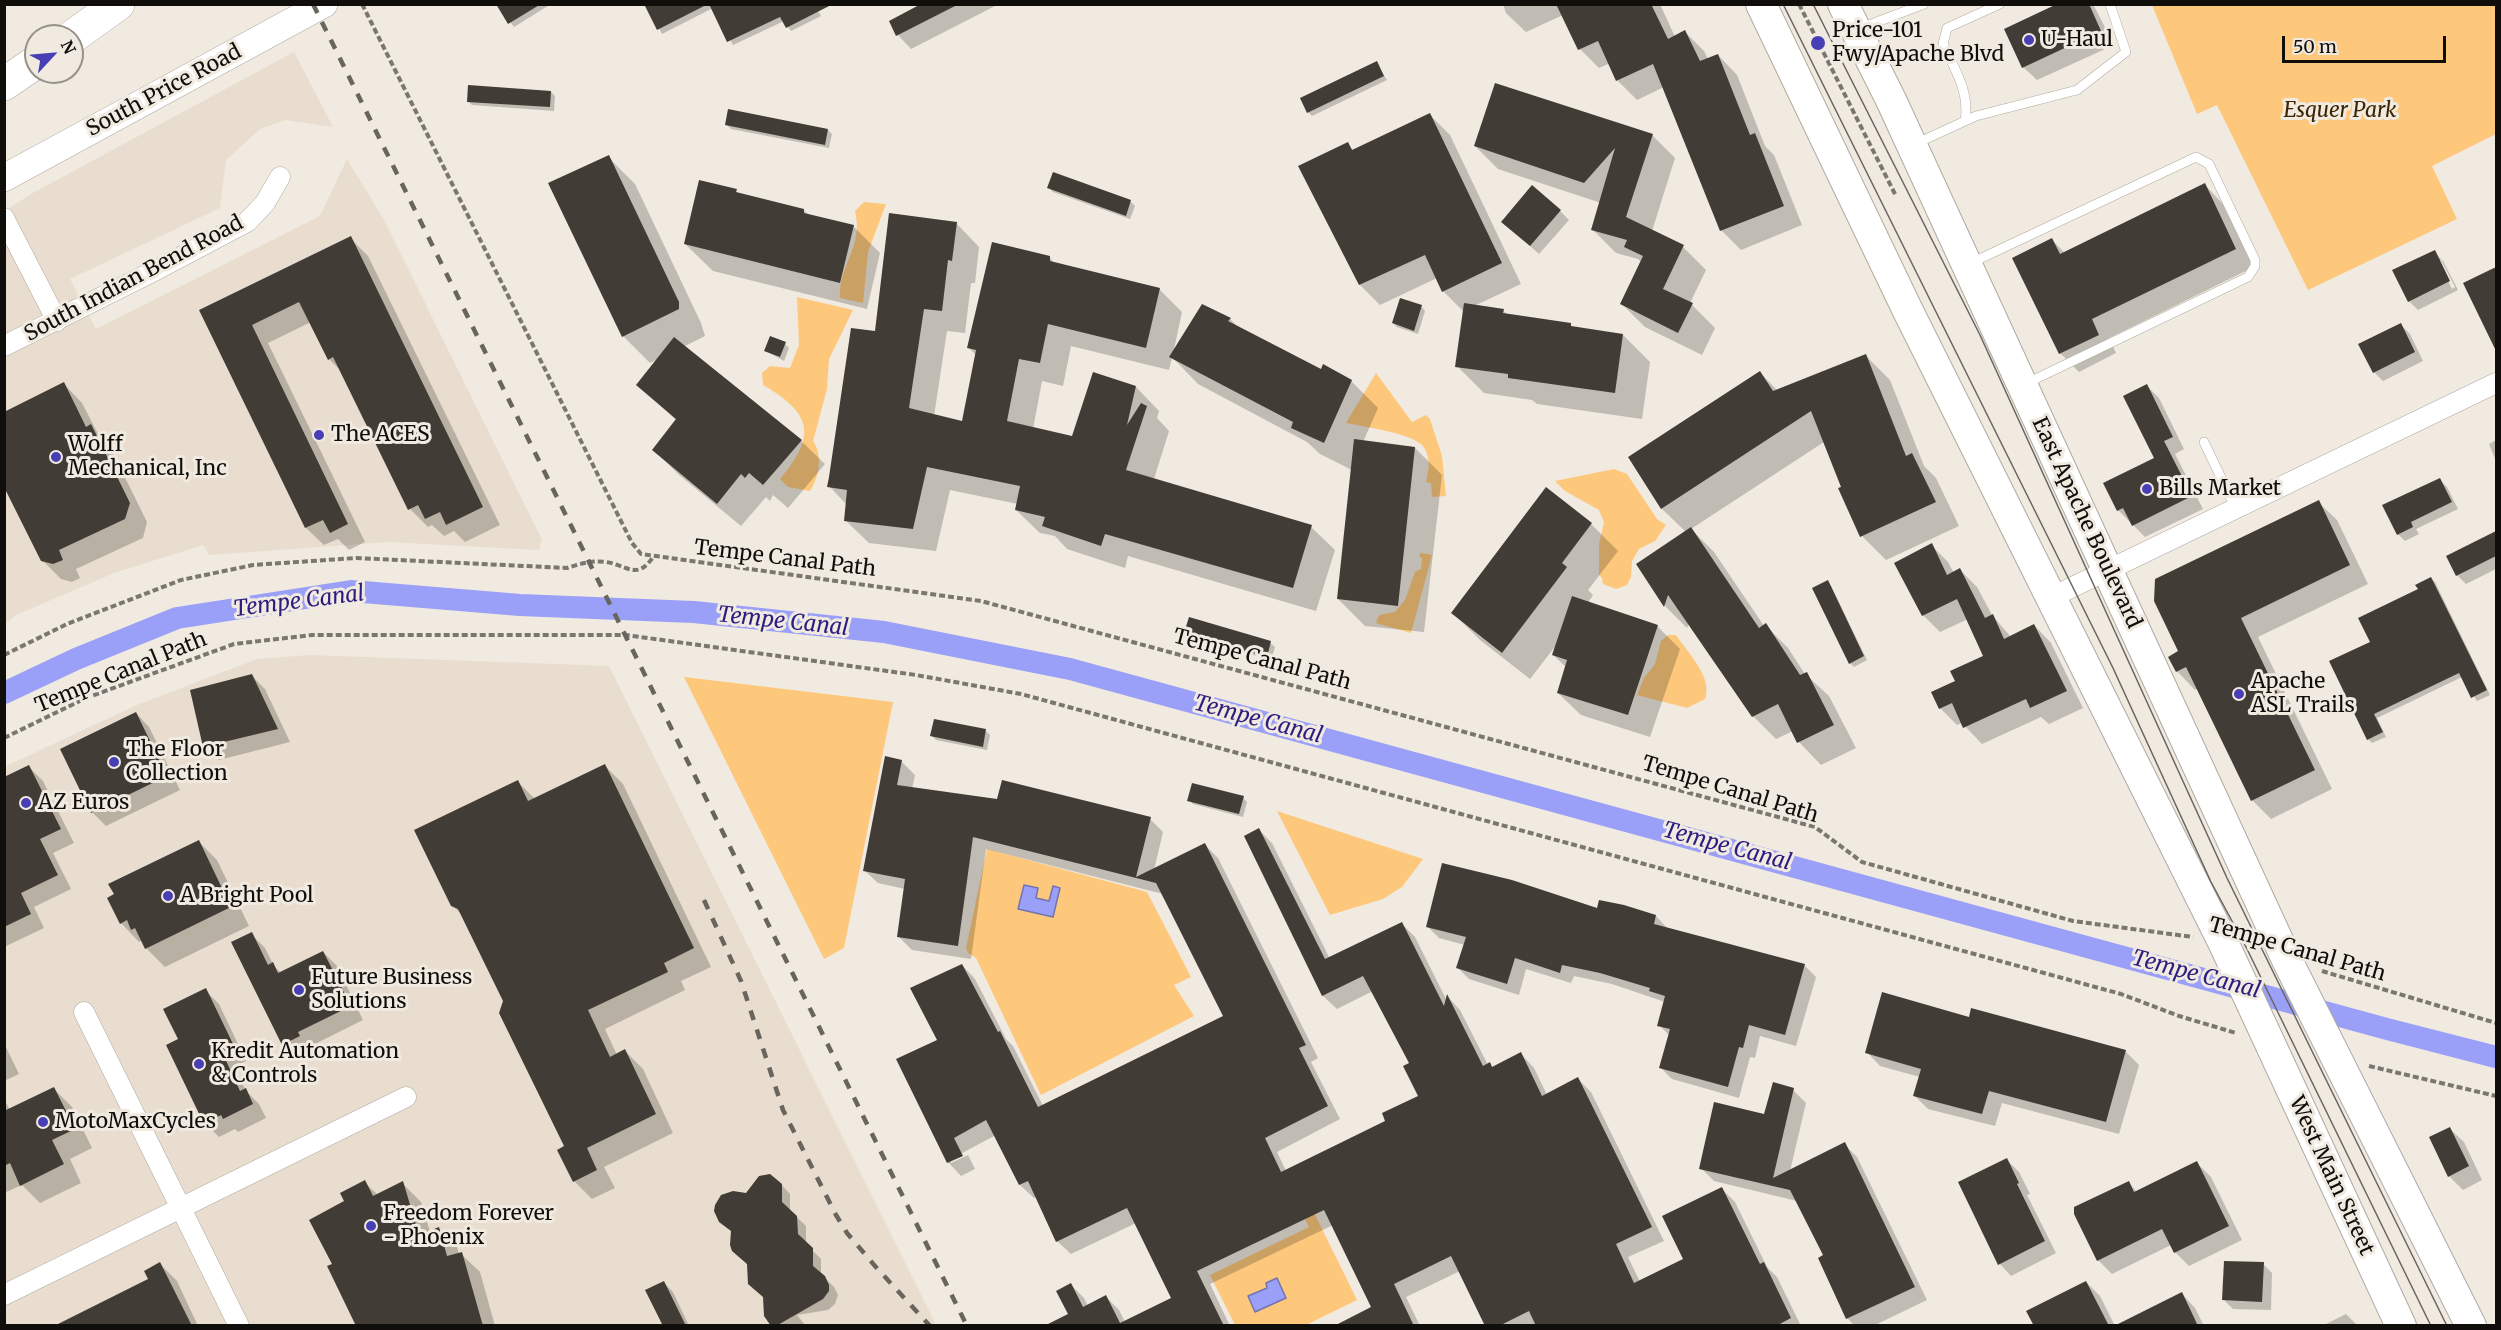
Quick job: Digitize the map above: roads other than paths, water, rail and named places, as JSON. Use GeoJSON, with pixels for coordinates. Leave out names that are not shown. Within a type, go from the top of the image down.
{"type":"FeatureCollection","features":[{"type":"Feature","properties":{"kind":"highway"},"geometry":{"type":"LineString","coordinates":[[84,28],[118,4]]}},
{"type":"Feature","properties":{"kind":"highway"},"geometry":{"type":"LineString","coordinates":[[4,84],[24,70]]}},
{"type":"Feature","properties":{"kind":"main road","name":"South Price Road"},"geometry":{"type":"LineString","coordinates":[[4,178],[324,4]]}},
{"type":"Feature","properties":{"kind":"main road"},"geometry":{"type":"LineString","coordinates":[[1761,4],[1908,311],[2052,597]]}},
{"type":"Feature","properties":{"kind":"main road","name":"East Apache Boulevard"},"geometry":{"type":"LineString","coordinates":[[1849,17],[1911,145],[2291,969],[2471,1326]]}},
{"type":"Feature","properties":{"kind":"main road","name":"West Main Street"},"geometry":{"type":"LineString","coordinates":[[2052,597],[2228,952],[2401,1326]]}},
{"type":"Feature","properties":{"kind":"street","name":"South Indian Bend Road"},"geometry":{"type":"LineString","coordinates":[[4,346],[57,321],[247,222],[265,203],[280,177]]}},
{"type":"Feature","properties":{"kind":"street"},"geometry":{"type":"LineString","coordinates":[[4,218],[57,321]]}},
{"type":"Feature","properties":{"kind":"street"},"geometry":{"type":"LineString","coordinates":[[2052,597],[2107,568],[2496,383]]}},
{"type":"Feature","properties":{"kind":"street"},"geometry":{"type":"LineString","coordinates":[[84,1012],[239,1326]]}},
{"type":"Feature","properties":{"kind":"street"},"geometry":{"type":"LineString","coordinates":[[4,1295],[406,1097]]}},
{"type":"Feature","properties":{"kind":"lane"},"geometry":{"type":"LineString","coordinates":[[1849,17],[1924,4]]}},
{"type":"Feature","properties":{"kind":"lane"},"geometry":{"type":"LineString","coordinates":[[1965,121],[1968,105],[1962,83],[1943,44],[1947,28],[2000,4]]}},
{"type":"Feature","properties":{"kind":"lane"},"geometry":{"type":"LineString","coordinates":[[1911,145],[1976,116],[2077,90],[2126,52],[2110,4]]}},
{"type":"Feature","properties":{"kind":"lane"},"geometry":{"type":"LineString","coordinates":[[1966,265],[2196,157],[2209,164],[2255,260],[2255,266],[2248,277],[2022,386]]}},
{"type":"Feature","properties":{"kind":"lane"},"geometry":{"type":"LineString","coordinates":[[2204,442],[2235,507]]}},
{"type":"Feature","properties":{"kind":"water"},"geometry":{"type":"Polygon","coordinates":[[[1024,885],[1038,888],[1036,898],[1049,901],[1053,886],[1060,888],[1053,917],[1018,909],[1024,885]]]}},
{"type":"Feature","properties":{"kind":"water"},"geometry":{"type":"Polygon","coordinates":[[[1277,1278],[1286,1298],[1255,1312],[1248,1296],[1267,1288],[1266,1283],[1277,1278]]]}},
{"type":"Feature","properties":{"kind":"waterway","name":"Tempe Canal"},"geometry":{"type":"LineString","coordinates":[[4,693],[76,659],[177,618],[351,591],[520,605],[694,612],[884,632],[1070,669],[2496,1057]]}},
{"type":"Feature","properties":{"kind":"tram line"},"geometry":{"type":"LineString","coordinates":[[1783,4],[2113,668],[2211,882],[2247,949],[2431,1326]]}},
{"type":"Feature","properties":{"kind":"tram line"},"geometry":{"type":"LineString","coordinates":[[1813,4],[1980,335],[2227,878],[2447,1326]]}},
{"type":"Feature","properties":{"kind":"railway"},"geometry":{"type":"LineString","coordinates":[[313,4],[967,1326]]}},
{"type":"Feature","properties":{"kind":"railway"},"geometry":{"type":"LineString","coordinates":[[704,900],[741,981],[783,1110],[836,1215],[847,1233],[930,1326]]}},
{"type":"Feature","properties":{"kind":"place","name":"U-Haul"},"geometry":{"type":"Point","coordinates":[2029,40]}},
{"type":"Feature","properties":{"kind":"place","name":"Price-101 Fwy/Apache Blvd"},"geometry":{"type":"Point","coordinates":[1818,43]}},
{"type":"Feature","properties":{"kind":"place","name":"The ACES"},"geometry":{"type":"Point","coordinates":[319,435]}},
{"type":"Feature","properties":{"kind":"place","name":"Wolff Mechanical, Inc"},"geometry":{"type":"Point","coordinates":[56,457]}},
{"type":"Feature","properties":{"kind":"place","name":"Bills Market"},"geometry":{"type":"Point","coordinates":[2147,489]}},
{"type":"Feature","properties":{"kind":"place","name":"Apache ASL Trails"},"geometry":{"type":"Point","coordinates":[2239,694]}},
{"type":"Feature","properties":{"kind":"place","name":"The Floor Collection"},"geometry":{"type":"Point","coordinates":[114,762]}},
{"type":"Feature","properties":{"kind":"place","name":"AZ Euros"},"geometry":{"type":"Point","coordinates":[26,803]}},
{"type":"Feature","properties":{"kind":"place","name":"A Bright Pool"},"geometry":{"type":"Point","coordinates":[168,896]}},
{"type":"Feature","properties":{"kind":"place","name":"Future Business Solutions"},"geometry":{"type":"Point","coordinates":[299,990]}},
{"type":"Feature","properties":{"kind":"place","name":"Kredit Automation & Controls"},"geometry":{"type":"Point","coordinates":[199,1064]}},
{"type":"Feature","properties":{"kind":"place","name":"MotoMaxCycles"},"geometry":{"type":"Point","coordinates":[43,1122]}},
{"type":"Feature","properties":{"kind":"place","name":"Freedom Forever - Phoenix"},"geometry":{"type":"Point","coordinates":[371,1226]}},
{"type":"Feature","properties":{"kind":"park label","name":"Esquer Park"},"geometry":{"type":"Point","coordinates":[2340,111]}}]}
